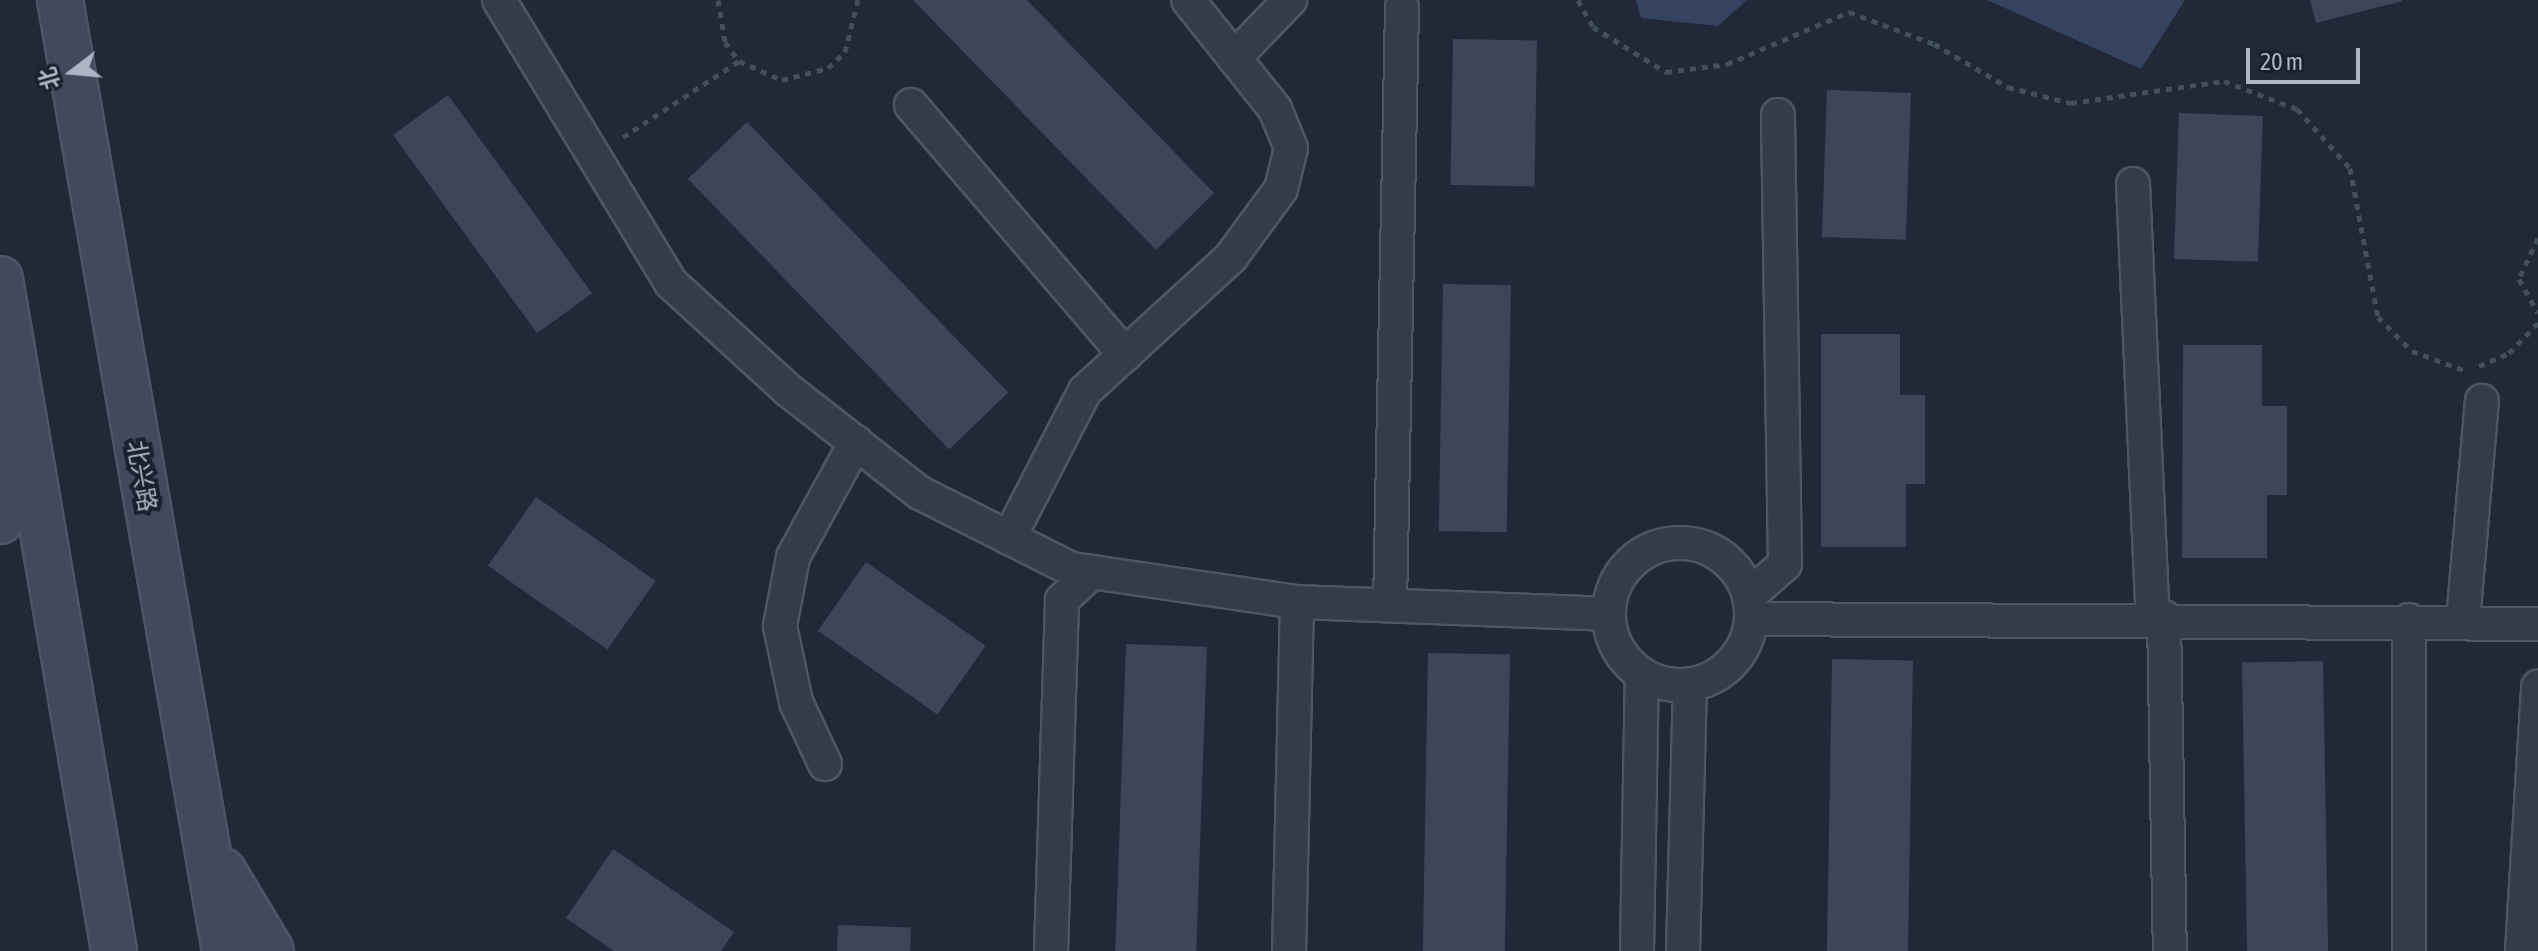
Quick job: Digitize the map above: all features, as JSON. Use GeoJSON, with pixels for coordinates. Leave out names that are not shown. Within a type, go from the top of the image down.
{"type":"FeatureCollection","features":[{"type":"Feature","properties":{"kind":"main road","name":"北兴路"},"geometry":{"type":"LineString","coordinates":[[60,0],[225,951]]}},
{"type":"Feature","properties":{"kind":"main road"},"geometry":{"type":"LineString","coordinates":[[0,279],[114,951]]}},
{"type":"Feature","properties":{"kind":"main road"},"geometry":{"type":"LineString","coordinates":[[0,372],[0,521]]}},
{"type":"Feature","properties":{"kind":"main road"},"geometry":{"type":"LineString","coordinates":[[206,841],[271,951]]}},
{"type":"Feature","properties":{"kind":"street"},"geometry":{"type":"LineString","coordinates":[[499,0],[592,158],[671,283],[920,493],[1009,538],[1092,572],[1297,602],[1609,614]]}},
{"type":"Feature","properties":{"kind":"street"},"geometry":{"type":"LineString","coordinates":[[1009,538],[1085,391],[1231,257],[1281,189],[1291,148],[1275,109],[1188,0]]}},
{"type":"Feature","properties":{"kind":"street"},"geometry":{"type":"LineString","coordinates":[[1234,58],[1290,0]]}},
{"type":"Feature","properties":{"kind":"street"},"geometry":{"type":"LineString","coordinates":[[1390,605],[1402,7]]}},
{"type":"Feature","properties":{"kind":"street"},"geometry":{"type":"LineString","coordinates":[[911,105],[1125,355]]}},
{"type":"Feature","properties":{"kind":"street"},"geometry":{"type":"LineString","coordinates":[[1750,608],[1725,559],[1682,543],[1640,556],[1618,582],[1609,614],[1624,658],[1642,675],[1690,686],[1733,663],[1750,608],[1785,564],[1778,115]]}},
{"type":"Feature","properties":{"kind":"street"},"geometry":{"type":"LineString","coordinates":[[2133,184],[2158,617],[2170,951]]}},
{"type":"Feature","properties":{"kind":"street"},"geometry":{"type":"LineString","coordinates":[[2463,621],[2482,401]]}},
{"type":"Feature","properties":{"kind":"street"},"geometry":{"type":"LineString","coordinates":[[825,764],[796,702],[780,626],[793,557],[856,442]]}},
{"type":"Feature","properties":{"kind":"street"},"geometry":{"type":"LineString","coordinates":[[1051,951],[1062,600],[1092,572]]}},
{"type":"Feature","properties":{"kind":"street"},"geometry":{"type":"LineString","coordinates":[[1289,951],[1297,602]]}},
{"type":"Feature","properties":{"kind":"street"},"geometry":{"type":"LineString","coordinates":[[1750,608],[2538,624]]}},
{"type":"Feature","properties":{"kind":"street"},"geometry":{"type":"LineString","coordinates":[[2409,620],[2409,951]]}},
{"type":"Feature","properties":{"kind":"street"},"geometry":{"type":"LineString","coordinates":[[1637,951],[1642,675]]}},
{"type":"Feature","properties":{"kind":"street"},"geometry":{"type":"LineString","coordinates":[[1683,951],[1690,686]]}},
{"type":"Feature","properties":{"kind":"street"},"geometry":{"type":"LineString","coordinates":[[2522,951],[2538,686]]}},
{"type":"Feature","properties":{"kind":"path"},"geometry":{"type":"LineString","coordinates":[[718,0],[725,42],[739,61],[782,80],[828,68],[856,31],[858,0]]}},
{"type":"Feature","properties":{"kind":"path"},"geometry":{"type":"LineString","coordinates":[[1578,0],[1593,27],[1666,72],[1727,64],[1849,12],[1934,44],[2008,87],[2071,103],[2224,81],[2297,109],[2350,168],[2378,317],[2412,351],[2466,371],[2509,353],[2538,323]]}},
{"type":"Feature","properties":{"kind":"path"},"geometry":{"type":"LineString","coordinates":[[592,158],[739,61]]}},
{"type":"Feature","properties":{"kind":"path"},"geometry":{"type":"LineString","coordinates":[[2538,238],[2519,279],[2538,313]]}},
{"type":"Feature","properties":{"kind":"water"},"geometry":{"type":"Polygon","coordinates":[[[1636,0],[1747,0],[1718,26],[1641,18],[1636,0]]]}},
{"type":"Feature","properties":{"kind":"water"},"geometry":{"type":"Polygon","coordinates":[[[1987,0],[2185,0],[2141,69],[1987,0]]]}},
{"type":"Feature","properties":{"kind":"building"},"geometry":{"type":"Polygon","coordinates":[[[913,0],[1027,0],[1214,193],[1156,250],[913,0]]]}},
{"type":"Feature","properties":{"kind":"building"},"geometry":{"type":"Polygon","coordinates":[[[2310,0],[2402,0],[2402,1],[2316,23],[2310,0]]]}},
{"type":"Feature","properties":{"kind":"building"},"geometry":{"type":"Polygon","coordinates":[[[1453,39],[1537,40],[1534,186],[1450,185],[1453,39]]]}},
{"type":"Feature","properties":{"kind":"building"},"geometry":{"type":"Polygon","coordinates":[[[1827,90],[1911,93],[1906,240],[1822,237],[1827,90]]]}},
{"type":"Feature","properties":{"kind":"building"},"geometry":{"type":"Polygon","coordinates":[[[448,95],[592,293],[537,333],[393,135],[448,95]]]}},
{"type":"Feature","properties":{"kind":"building"},"geometry":{"type":"Polygon","coordinates":[[[2179,113],[2263,116],[2258,262],[2174,259],[2179,113]]]}},
{"type":"Feature","properties":{"kind":"building"},"geometry":{"type":"Polygon","coordinates":[[[747,122],[1008,392],[949,449],[688,179],[747,122]]]}},
{"type":"Feature","properties":{"kind":"building"},"geometry":{"type":"Polygon","coordinates":[[[1443,284],[1511,285],[1507,532],[1439,531],[1443,284]]]}},
{"type":"Feature","properties":{"kind":"building"},"geometry":{"type":"Polygon","coordinates":[[[1821,334],[1900,334],[1900,395],[1925,395],[1925,484],[1906,484],[1906,547],[1821,547],[1821,334]]]}},
{"type":"Feature","properties":{"kind":"building"},"geometry":{"type":"Polygon","coordinates":[[[2183,345],[2262,345],[2262,406],[2287,406],[2287,495],[2267,495],[2267,558],[2182,558],[2183,345]]]}},
{"type":"Feature","properties":{"kind":"building"},"geometry":{"type":"Polygon","coordinates":[[[536,497],[656,581],[607,650],[488,566],[536,497]]]}},
{"type":"Feature","properties":{"kind":"building"},"geometry":{"type":"Polygon","coordinates":[[[866,562],[986,646],[937,715],[818,631],[866,562]]]}},
{"type":"Feature","properties":{"kind":"building"},"geometry":{"type":"Polygon","coordinates":[[[1126,644],[1207,647],[1196,951],[1115,951],[1126,644]]]}},
{"type":"Feature","properties":{"kind":"building"},"geometry":{"type":"Polygon","coordinates":[[[1428,653],[1510,654],[1505,951],[1423,951],[1428,653]]]}},
{"type":"Feature","properties":{"kind":"building"},"geometry":{"type":"Polygon","coordinates":[[[1832,659],[1913,660],[1908,951],[1827,951],[1832,659]]]}},
{"type":"Feature","properties":{"kind":"building"},"geometry":{"type":"Polygon","coordinates":[[[2323,661],[2328,951],[2247,951],[2242,662],[2323,661]]]}},
{"type":"Feature","properties":{"kind":"building"},"geometry":{"type":"Polygon","coordinates":[[[613,849],[734,932],[721,951],[614,951],[566,918],[613,849]]]}},
{"type":"Feature","properties":{"kind":"building"},"geometry":{"type":"Polygon","coordinates":[[[838,925],[911,928],[910,951],[837,951],[838,925]]]}}]}
